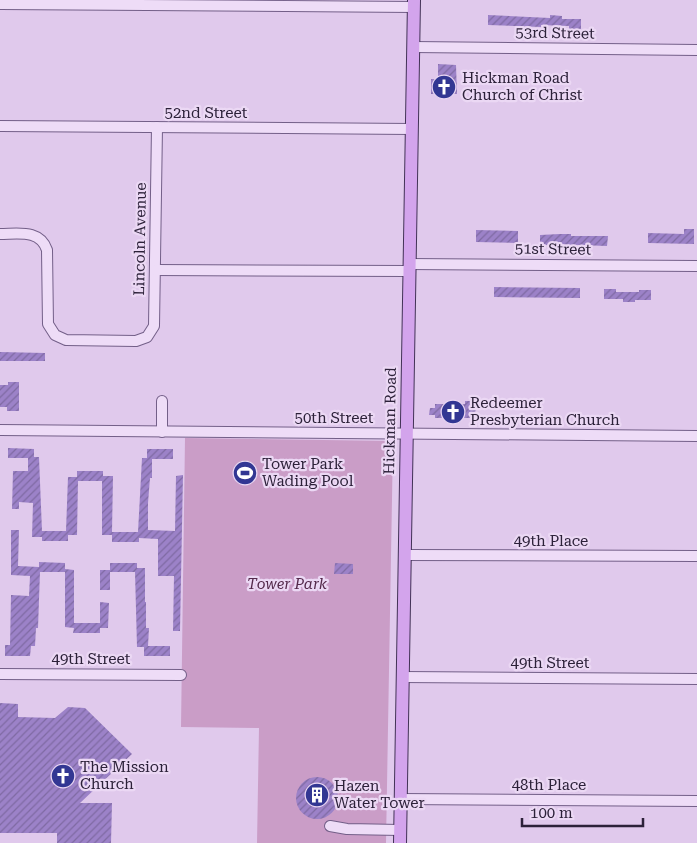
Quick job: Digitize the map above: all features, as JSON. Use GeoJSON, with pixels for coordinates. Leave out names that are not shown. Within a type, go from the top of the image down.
{"type":"FeatureCollection","features":[{"type":"Feature","properties":{"kind":"main road","name":"Hickman Road"},"geometry":{"type":"LineString","coordinates":[[400,836],[414,4]]}},
{"type":"Feature","properties":{"kind":"street"},"geometry":{"type":"LineString","coordinates":[[0,4],[414,4]]}},
{"type":"Feature","properties":{"kind":"street","name":"53rd Street"},"geometry":{"type":"LineString","coordinates":[[413,47],[697,50]]}},
{"type":"Feature","properties":{"kind":"street","name":"52nd Street"},"geometry":{"type":"LineString","coordinates":[[0,126],[412,129]]}},
{"type":"Feature","properties":{"kind":"street","name":"Lincoln Avenue"},"geometry":{"type":"LineString","coordinates":[[0,234],[31,234],[42,239],[47,250],[48,324],[55,336],[66,340],[136,341],[147,337],[154,326],[157,127]]}},
{"type":"Feature","properties":{"kind":"street","name":"51st Street"},"geometry":{"type":"LineString","coordinates":[[155,270],[697,266]]}},
{"type":"Feature","properties":{"kind":"street"},"geometry":{"type":"LineString","coordinates":[[162,401],[162,432]]}},
{"type":"Feature","properties":{"kind":"street","name":"50th Street"},"geometry":{"type":"LineString","coordinates":[[0,430],[697,436]]}},
{"type":"Feature","properties":{"kind":"street","name":"49th Place"},"geometry":{"type":"LineString","coordinates":[[404,555],[697,556]]}},
{"type":"Feature","properties":{"kind":"street","name":"49th Street"},"geometry":{"type":"LineString","coordinates":[[0,674],[181,675]]}},
{"type":"Feature","properties":{"kind":"street","name":"49th Street"},"geometry":{"type":"LineString","coordinates":[[402,677],[697,679]]}},
{"type":"Feature","properties":{"kind":"street","name":"48th Place"},"geometry":{"type":"LineString","coordinates":[[400,799],[697,801]]}},
{"type":"Feature","properties":{"kind":"street"},"geometry":{"type":"LineString","coordinates":[[330,826],[347,830],[400,836]]}},
{"type":"Feature","properties":{"kind":"green space","name":"Tower Park"},"geometry":{"type":"Polygon","coordinates":[[[185,438],[393,441],[386,843],[257,843],[259,728],[181,727],[185,438]]]}},
{"type":"Feature","properties":{"kind":"shaded area","name":"Tower Park Wading Pool"},"geometry":{"type":"Polygon","coordinates":[[[245,461],[253,464],[256,472],[253,480],[245,483],[237,480],[234,472],[237,464],[245,461]]]}},
{"type":"Feature","properties":{"kind":"building"},"geometry":{"type":"Polygon","coordinates":[[[488,15],[550,18],[550,15],[562,16],[562,19],[581,19],[581,29],[569,29],[569,26],[488,25],[488,15]]]}},
{"type":"Feature","properties":{"kind":"building","name":"Hickman Road Church of Christ"},"geometry":{"type":"Polygon","coordinates":[[[438,64],[456,65],[457,94],[431,94],[431,79],[438,79],[438,64]]]}},
{"type":"Feature","properties":{"kind":"building"},"geometry":{"type":"Polygon","coordinates":[[[684,229],[694,229],[694,244],[648,243],[648,233],[684,234],[684,229]]]}},
{"type":"Feature","properties":{"kind":"building"},"geometry":{"type":"Polygon","coordinates":[[[476,230],[518,231],[518,243],[476,242],[476,230]]]}},
{"type":"Feature","properties":{"kind":"building"},"geometry":{"type":"Polygon","coordinates":[[[571,234],[571,236],[608,236],[607,246],[540,245],[540,235],[571,234]]]}},
{"type":"Feature","properties":{"kind":"building"},"geometry":{"type":"Polygon","coordinates":[[[494,287],[580,288],[580,298],[494,297],[494,287]]]}},
{"type":"Feature","properties":{"kind":"building"},"geometry":{"type":"Polygon","coordinates":[[[604,289],[616,289],[616,292],[651,290],[651,300],[623,302],[623,299],[604,299],[604,289]]]}},
{"type":"Feature","properties":{"kind":"building"},"geometry":{"type":"Polygon","coordinates":[[[0,352],[45,353],[45,361],[0,361],[0,352]]]}},
{"type":"Feature","properties":{"kind":"building"},"geometry":{"type":"Polygon","coordinates":[[[8,382],[19,382],[19,411],[7,411],[7,407],[0,407],[0,385],[8,385],[8,382]]]}},
{"type":"Feature","properties":{"kind":"building","name":"Redeemer Presbyterian Church"},"geometry":{"type":"Polygon","coordinates":[[[465,401],[476,401],[475,418],[435,418],[435,415],[429,415],[430,408],[435,408],[435,404],[465,404],[465,401]]]}},
{"type":"Feature","properties":{"kind":"building"},"geometry":{"type":"Polygon","coordinates":[[[8,448],[34,449],[34,457],[39,457],[42,531],[66,531],[68,477],[77,477],[77,471],[103,471],[103,476],[113,476],[112,532],[138,532],[142,458],[147,458],[147,449],[173,449],[173,459],[152,459],[152,478],[150,478],[148,503],[148,530],[175,531],[176,476],[183,475],[180,631],[173,631],[174,576],[158,576],[158,539],[139,538],[139,542],[112,542],[112,535],[102,535],[102,481],[78,481],[77,535],[68,535],[68,541],[42,541],[42,537],[32,537],[33,503],[19,502],[19,509],[12,509],[13,471],[28,471],[28,458],[8,458],[8,448]]]}},
{"type":"Feature","properties":{"kind":"building"},"geometry":{"type":"Polygon","coordinates":[[[11,530],[19,530],[18,566],[39,567],[39,562],[65,563],[65,572],[40,572],[38,628],[36,628],[35,646],[31,646],[30,656],[5,656],[5,645],[10,645],[11,595],[29,596],[30,576],[11,575],[11,530]]]}},
{"type":"Feature","properties":{"kind":"building"},"geometry":{"type":"Polygon","coordinates":[[[110,563],[137,563],[137,568],[145,568],[146,628],[149,628],[148,646],[170,646],[170,656],[144,656],[144,647],[137,647],[135,572],[110,572],[110,590],[100,590],[100,570],[110,570],[110,563]]]}},
{"type":"Feature","properties":{"kind":"building"},"geometry":{"type":"Polygon","coordinates":[[[335,563],[353,564],[353,574],[334,574],[335,563]]]}},
{"type":"Feature","properties":{"kind":"building"},"geometry":{"type":"Polygon","coordinates":[[[65,569],[74,570],[74,623],[100,623],[100,602],[109,603],[108,628],[100,628],[100,633],[73,633],[74,628],[65,627],[65,569]]]}},
{"type":"Feature","properties":{"kind":"building","name":"The Mission Church"},"geometry":{"type":"Polygon","coordinates":[[[0,703],[18,704],[18,717],[55,718],[68,707],[85,708],[132,754],[80,803],[112,803],[111,843],[57,843],[57,833],[0,833],[0,703]]]}},
{"type":"Feature","properties":{"kind":"building","name":"Hazen Water Tower"},"geometry":{"type":"Polygon","coordinates":[[[321,777],[329,780],[335,786],[338,798],[335,810],[329,816],[313,819],[305,816],[299,810],[296,794],[299,786],[305,780],[321,777]]]}},
{"type":"Feature","properties":{"kind":"place","name":"Hickman Road Church of Christ"},"geometry":{"type":"Point","coordinates":[444,87]}},
{"type":"Feature","properties":{"kind":"place","name":"Redeemer Presbyterian Church"},"geometry":{"type":"Point","coordinates":[453,412]}},
{"type":"Feature","properties":{"kind":"place","name":"Tower Park Wading Pool"},"geometry":{"type":"Point","coordinates":[245,473]}},
{"type":"Feature","properties":{"kind":"place","name":"The Mission Church"},"geometry":{"type":"Point","coordinates":[63,776]}},
{"type":"Feature","properties":{"kind":"place","name":"Hazen Water Tower"},"geometry":{"type":"Point","coordinates":[317,795]}}]}
